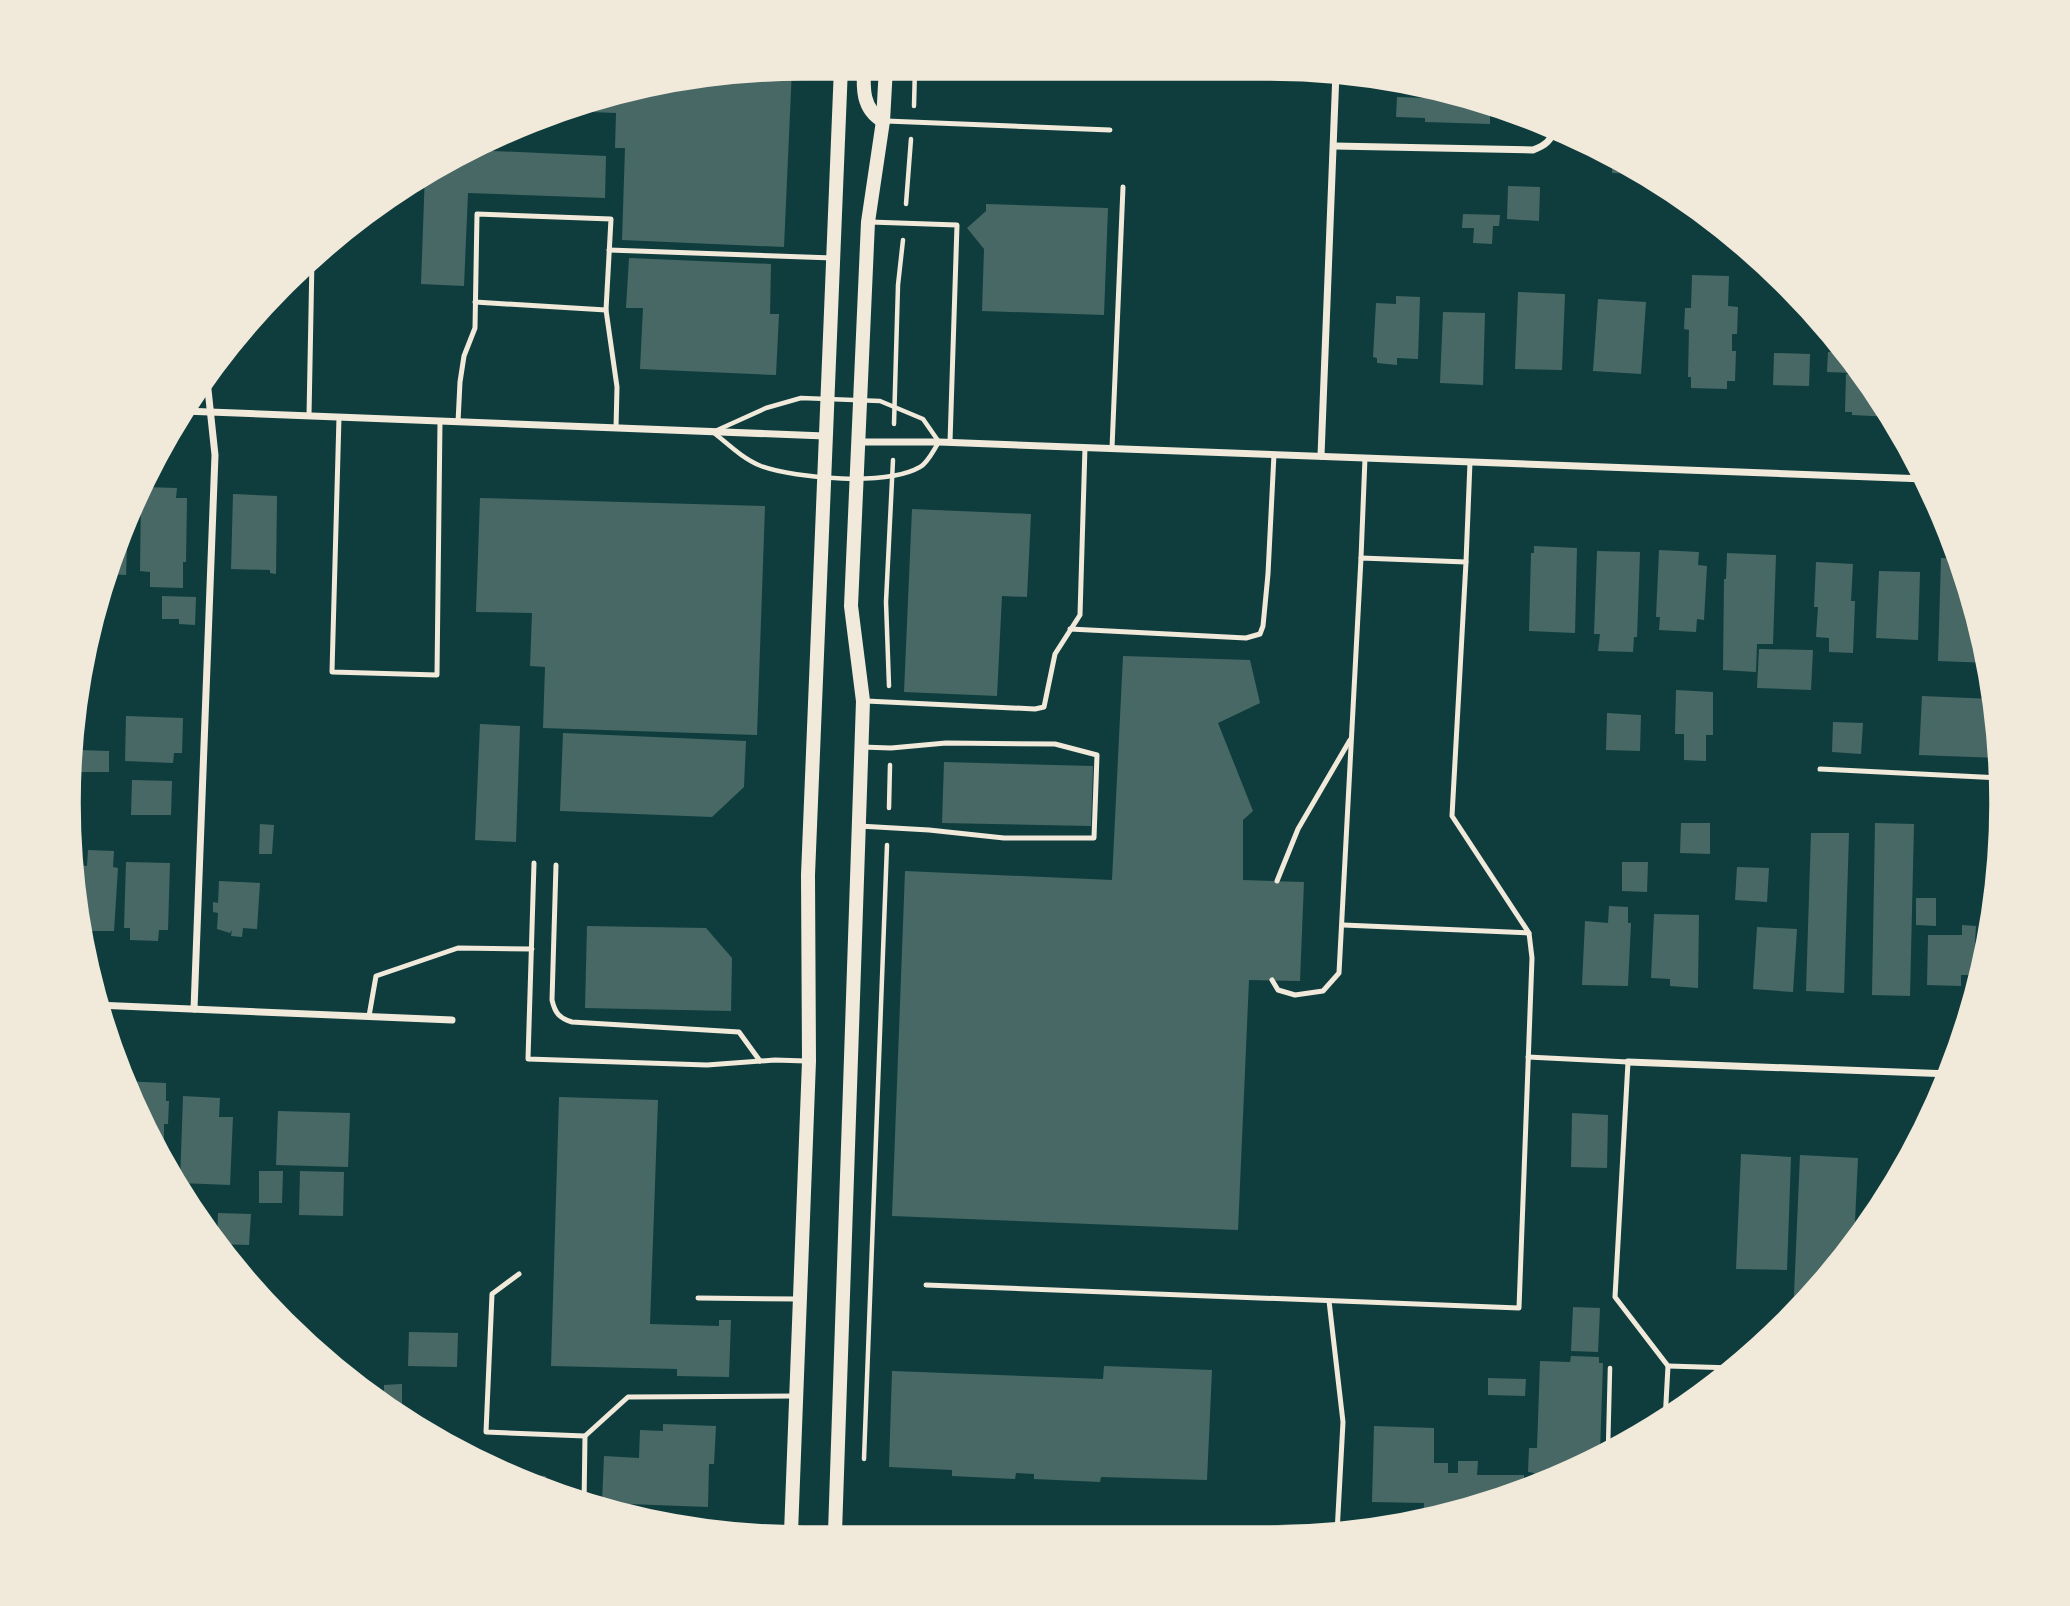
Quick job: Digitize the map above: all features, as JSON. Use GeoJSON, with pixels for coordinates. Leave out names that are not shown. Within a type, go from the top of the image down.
{"type":"FeatureCollection","features":[{"type":"Feature","properties":{"kind":"main road"},"geometry":{"type":"LineString","coordinates":[[791,1527],[809,1061],[808,875],[840,79]]}},
{"type":"Feature","properties":{"kind":"main road"},"geometry":{"type":"LineString","coordinates":[[863,79],[866,102],[873,115],[883,121]]}},
{"type":"Feature","properties":{"kind":"main road"},"geometry":{"type":"LineString","coordinates":[[835,1527],[863,701],[850,607],[868,222],[883,121],[885,79]]}},
{"type":"Feature","properties":{"kind":"street"},"geometry":{"type":"LineString","coordinates":[[1321,456],[1336,82]]}},
{"type":"Feature","properties":{"kind":"street"},"geometry":{"type":"LineString","coordinates":[[1334,146],[1533,150],[1546,145],[1552,137]]}},
{"type":"Feature","properties":{"kind":"street"},"geometry":{"type":"LineString","coordinates":[[194,1009],[215,455],[208,391]]}},
{"type":"Feature","properties":{"kind":"street"},"geometry":{"type":"LineString","coordinates":[[194,411],[825,436]]}},
{"type":"Feature","properties":{"kind":"street"},"geometry":{"type":"LineString","coordinates":[[857,442],[950,442],[1915,479]]}},
{"type":"Feature","properties":{"kind":"street"},"geometry":{"type":"LineString","coordinates":[[108,1005],[452,1020]]}},
{"type":"Feature","properties":{"kind":"street"},"geometry":{"type":"LineString","coordinates":[[1628,1062],[1938,1074]]}},
{"type":"Feature","properties":{"kind":"lane"},"geometry":{"type":"LineString","coordinates":[[883,121],[1110,131]]}},
{"type":"Feature","properties":{"kind":"lane"},"geometry":{"type":"LineString","coordinates":[[1112,448],[1123,187]]}},
{"type":"Feature","properties":{"kind":"lane"},"geometry":{"type":"LineString","coordinates":[[458,422],[464,356],[475,328],[477,214],[611,219],[606,310],[617,387],[616,428]]}},
{"type":"Feature","properties":{"kind":"lane"},"geometry":{"type":"LineString","coordinates":[[868,222],[957,225],[950,442]]}},
{"type":"Feature","properties":{"kind":"lane"},"geometry":{"type":"LineString","coordinates":[[609,250],[833,258]]}},
{"type":"Feature","properties":{"kind":"lane"},"geometry":{"type":"LineString","coordinates":[[309,416],[312,271]]}},
{"type":"Feature","properties":{"kind":"lane"},"geometry":{"type":"LineString","coordinates":[[475,302],[606,310]]}},
{"type":"Feature","properties":{"kind":"lane"},"geometry":{"type":"LineString","coordinates":[[339,417],[332,672],[437,676],[440,421]]}},
{"type":"Feature","properties":{"kind":"lane"},"geometry":{"type":"LineString","coordinates":[[863,701],[1035,709],[1045,707],[1055,654],[1080,615],[1085,447]]}},
{"type":"Feature","properties":{"kind":"lane"},"geometry":{"type":"LineString","coordinates":[[1070,629],[1246,638],[1260,634],[1268,574],[1274,454]]}},
{"type":"Feature","properties":{"kind":"lane"},"geometry":{"type":"LineString","coordinates":[[1272,980],[1278,990],[1295,995],[1323,991],[1339,973],[1365,458]]}},
{"type":"Feature","properties":{"kind":"lane"},"geometry":{"type":"LineString","coordinates":[[926,1285],[1519,1308],[1532,958],[1529,933],[1452,816],[1470,462]]}},
{"type":"Feature","properties":{"kind":"lane"},"geometry":{"type":"LineString","coordinates":[[1361,558],[1466,562]]}},
{"type":"Feature","properties":{"kind":"lane"},"geometry":{"type":"LineString","coordinates":[[1277,881],[1298,829],[1352,738]]}},
{"type":"Feature","properties":{"kind":"lane"},"geometry":{"type":"LineString","coordinates":[[859,826],[1004,838],[1094,838],[1097,755],[1055,744],[946,743],[891,748],[862,747]]}},
{"type":"Feature","properties":{"kind":"lane"},"geometry":{"type":"LineString","coordinates":[[1820,769],[1990,777]]}},
{"type":"Feature","properties":{"kind":"lane"},"geometry":{"type":"LineString","coordinates":[[534,863],[528,1059],[707,1065],[809,1061]]}},
{"type":"Feature","properties":{"kind":"lane"},"geometry":{"type":"LineString","coordinates":[[556,865],[552,1000],[561,1019],[572,1022],[739,1032],[760,1061]]}},
{"type":"Feature","properties":{"kind":"lane"},"geometry":{"type":"LineString","coordinates":[[1343,925],[1529,933]]}},
{"type":"Feature","properties":{"kind":"lane"},"geometry":{"type":"LineString","coordinates":[[369,1016],[376,976],[458,948],[531,949]]}},
{"type":"Feature","properties":{"kind":"lane"},"geometry":{"type":"LineString","coordinates":[[1528,1057],[1628,1062],[1615,1297],[1668,1366],[1666,1407]]}},
{"type":"Feature","properties":{"kind":"lane"},"geometry":{"type":"LineString","coordinates":[[519,1274],[492,1294],[486,1432],[585,1436],[628,1397],[796,1396]]}},
{"type":"Feature","properties":{"kind":"lane"},"geometry":{"type":"LineString","coordinates":[[698,1298],[799,1299]]}},
{"type":"Feature","properties":{"kind":"lane"},"geometry":{"type":"LineString","coordinates":[[1329,1301],[1343,1422],[1338,1523]]}},
{"type":"Feature","properties":{"kind":"lane"},"geometry":{"type":"LineString","coordinates":[[1668,1366],[1721,1368]]}},
{"type":"Feature","properties":{"kind":"lane"},"geometry":{"type":"LineString","coordinates":[[584,1493],[585,1436]]}},
{"type":"Feature","properties":{"kind":"path"},"geometry":{"type":"LineString","coordinates":[[894,421],[898,285],[903,244]]}},
{"type":"Feature","properties":{"kind":"path"},"geometry":{"type":"LineString","coordinates":[[876,479],[921,467],[939,442],[923,419],[880,401]]}},
{"type":"Feature","properties":{"kind":"path"},"geometry":{"type":"LineString","coordinates":[[713,432],[744,457],[762,466],[807,476]]}},
{"type":"Feature","properties":{"kind":"path"},"geometry":{"type":"LineString","coordinates":[[890,694],[886,602],[893,461]]}},
{"type":"Feature","properties":{"kind":"path"},"geometry":{"type":"LineString","coordinates":[[888,817],[891,759]]}},
{"type":"Feature","properties":{"kind":"path"},"geometry":{"type":"LineString","coordinates":[[864,1460],[887,837]]}},
{"type":"Feature","properties":{"kind":"path"},"geometry":{"type":"LineString","coordinates":[[1608,1441],[1611,1368]]}},
{"type":"Feature","properties":{"kind":"building"},"geometry":{"type":"Polygon","coordinates":[[[791,79],[784,247],[622,240],[625,148],[615,148],[616,113],[587,112],[616,103],[708,85],[791,79]]]}},
{"type":"Feature","properties":{"kind":"building"},"geometry":{"type":"Polygon","coordinates":[[[1397,97],[1426,98],[1490,114],[1490,124],[1425,122],[1425,118],[1396,117],[1397,97]]]}},
{"type":"Feature","properties":{"kind":"building"},"geometry":{"type":"Polygon","coordinates":[[[488,151],[606,156],[605,198],[468,193],[464,286],[421,284],[424,186],[488,151]]]}},
{"type":"Feature","properties":{"kind":"building"},"geometry":{"type":"Polygon","coordinates":[[[1612,167],[1624,173],[1612,173],[1612,167]]]}},
{"type":"Feature","properties":{"kind":"building"},"geometry":{"type":"Polygon","coordinates":[[[1508,186],[1540,187],[1539,221],[1507,219],[1508,186]]]}},
{"type":"Feature","properties":{"kind":"building"},"geometry":{"type":"Polygon","coordinates":[[[986,204],[1108,208],[1104,315],[982,311],[984,249],[967,228],[986,211],[986,204]]]}},
{"type":"Feature","properties":{"kind":"building"},"geometry":{"type":"Polygon","coordinates":[[[1463,214],[1500,215],[1499,226],[1493,226],[1492,244],[1473,243],[1474,228],[1462,228],[1463,214]]]}},
{"type":"Feature","properties":{"kind":"building"},"geometry":{"type":"Polygon","coordinates":[[[629,258],[771,264],[770,314],[779,314],[776,375],[640,369],[643,308],[626,308],[629,258]]]}},
{"type":"Feature","properties":{"kind":"building"},"geometry":{"type":"Polygon","coordinates":[[[1692,275],[1729,276],[1728,306],[1738,307],[1737,334],[1732,334],[1732,351],[1736,351],[1735,381],[1727,381],[1727,389],[1691,388],[1691,377],[1688,377],[1689,330],[1684,329],[1685,308],[1691,308],[1692,275]]]}},
{"type":"Feature","properties":{"kind":"building"},"geometry":{"type":"Polygon","coordinates":[[[1518,292],[1565,294],[1562,370],[1515,369],[1518,292]]]}},
{"type":"Feature","properties":{"kind":"building"},"geometry":{"type":"Polygon","coordinates":[[[1396,296],[1420,297],[1418,359],[1397,358],[1397,365],[1377,363],[1377,358],[1373,357],[1376,303],[1396,304],[1396,296]]]}},
{"type":"Feature","properties":{"kind":"building"},"geometry":{"type":"Polygon","coordinates":[[[1598,299],[1646,302],[1641,374],[1593,371],[1598,299]]]}},
{"type":"Feature","properties":{"kind":"building"},"geometry":{"type":"Polygon","coordinates":[[[1443,312],[1485,313],[1483,385],[1440,383],[1443,312]]]}},
{"type":"Feature","properties":{"kind":"building"},"geometry":{"type":"Polygon","coordinates":[[[1828,352],[1834,352],[1850,373],[1827,372],[1828,352]]]}},
{"type":"Feature","properties":{"kind":"building"},"geometry":{"type":"Polygon","coordinates":[[[1774,353],[1810,354],[1809,386],[1773,385],[1774,353]]]}},
{"type":"Feature","properties":{"kind":"building"},"geometry":{"type":"Polygon","coordinates":[[[1846,374],[1851,375],[1879,416],[1845,412],[1846,374]]]}},
{"type":"Feature","properties":{"kind":"building"},"geometry":{"type":"Polygon","coordinates":[[[151,487],[177,488],[176,498],[187,498],[183,588],[150,587],[150,572],[140,571],[141,511],[151,487]]]}},
{"type":"Feature","properties":{"kind":"building"},"geometry":{"type":"Polygon","coordinates":[[[233,494],[277,496],[276,574],[270,573],[270,570],[231,569],[233,494]]]}},
{"type":"Feature","properties":{"kind":"building"},"geometry":{"type":"Polygon","coordinates":[[[480,498],[765,506],[757,735],[543,728],[545,667],[530,666],[532,613],[476,612],[480,498]]]}},
{"type":"Feature","properties":{"kind":"building"},"geometry":{"type":"Polygon","coordinates":[[[912,509],[1031,514],[1027,597],[1002,596],[997,696],[904,692],[912,509]]]}},
{"type":"Feature","properties":{"kind":"building"},"geometry":{"type":"Polygon","coordinates":[[[127,544],[126,575],[116,574],[127,544]]]}},
{"type":"Feature","properties":{"kind":"building"},"geometry":{"type":"Polygon","coordinates":[[[1534,546],[1577,548],[1575,633],[1529,631],[1531,553],[1534,553],[1534,546]]]}},
{"type":"Feature","properties":{"kind":"building"},"geometry":{"type":"Polygon","coordinates":[[[1659,550],[1699,552],[1698,565],[1707,566],[1704,620],[1697,619],[1696,632],[1659,630],[1660,617],[1656,617],[1659,550]]]}},
{"type":"Feature","properties":{"kind":"building"},"geometry":{"type":"Polygon","coordinates":[[[1597,551],[1640,552],[1637,637],[1634,637],[1633,652],[1598,651],[1600,634],[1594,634],[1597,551]]]}},
{"type":"Feature","properties":{"kind":"building"},"geometry":{"type":"Polygon","coordinates":[[[1727,553],[1776,555],[1773,644],[1757,644],[1756,672],[1723,670],[1724,579],[1727,553]]]}},
{"type":"Feature","properties":{"kind":"building"},"geometry":{"type":"Polygon","coordinates":[[[1941,558],[1949,558],[1967,616],[1977,663],[1938,661],[1941,558]]]}},
{"type":"Feature","properties":{"kind":"building"},"geometry":{"type":"Polygon","coordinates":[[[1816,562],[1853,564],[1853,653],[1829,652],[1829,638],[1816,637],[1816,562]]]}},
{"type":"Feature","properties":{"kind":"building"},"geometry":{"type":"Polygon","coordinates":[[[1879,571],[1920,572],[1918,640],[1876,638],[1879,571]]]}},
{"type":"Feature","properties":{"kind":"building"},"geometry":{"type":"Polygon","coordinates":[[[162,596],[196,597],[195,625],[179,624],[179,619],[162,619],[162,596]]]}},
{"type":"Feature","properties":{"kind":"building"},"geometry":{"type":"Polygon","coordinates":[[[1759,649],[1813,650],[1811,690],[1757,688],[1759,649]]]}},
{"type":"Feature","properties":{"kind":"building"},"geometry":{"type":"Polygon","coordinates":[[[1123,656],[1250,660],[1260,703],[1218,723],[1253,811],[1243,820],[1243,880],[1304,882],[1300,981],[1249,980],[1238,1230],[892,1216],[905,871],[1112,880],[1123,656]]]}},
{"type":"Feature","properties":{"kind":"building"},"geometry":{"type":"Polygon","coordinates":[[[1676,690],[1713,692],[1713,735],[1706,735],[1706,761],[1684,760],[1684,734],[1675,734],[1676,690]]]}},
{"type":"Feature","properties":{"kind":"building"},"geometry":{"type":"Polygon","coordinates":[[[1922,696],[1983,699],[1990,758],[1919,755],[1922,696]]]}},
{"type":"Feature","properties":{"kind":"building"},"geometry":{"type":"Polygon","coordinates":[[[1607,713],[1641,715],[1640,751],[1606,750],[1607,713]]]}},
{"type":"Feature","properties":{"kind":"building"},"geometry":{"type":"Polygon","coordinates":[[[126,716],[183,718],[182,753],[174,753],[173,763],[125,761],[126,716]]]}},
{"type":"Feature","properties":{"kind":"building"},"geometry":{"type":"Polygon","coordinates":[[[1833,722],[1863,723],[1861,754],[1832,752],[1833,722]]]}},
{"type":"Feature","properties":{"kind":"building"},"geometry":{"type":"Polygon","coordinates":[[[480,724],[520,726],[516,842],[475,840],[480,724]]]}},
{"type":"Feature","properties":{"kind":"building"},"geometry":{"type":"Polygon","coordinates":[[[563,733],[746,741],[744,787],[712,817],[560,811],[563,733]]]}},
{"type":"Feature","properties":{"kind":"building"},"geometry":{"type":"Polygon","coordinates":[[[81,750],[109,751],[109,772],[80,772],[81,750]]]}},
{"type":"Feature","properties":{"kind":"building"},"geometry":{"type":"Polygon","coordinates":[[[944,762],[1093,766],[1091,826],[942,823],[944,762]]]}},
{"type":"Feature","properties":{"kind":"building"},"geometry":{"type":"Polygon","coordinates":[[[132,780],[172,781],[171,815],[131,815],[132,780]]]}},
{"type":"Feature","properties":{"kind":"building"},"geometry":{"type":"Polygon","coordinates":[[[1681,823],[1710,823],[1710,854],[1680,853],[1681,823]]]}},
{"type":"Feature","properties":{"kind":"building"},"geometry":{"type":"Polygon","coordinates":[[[1875,823],[1914,824],[1910,996],[1872,995],[1875,823]]]}},
{"type":"Feature","properties":{"kind":"building"},"geometry":{"type":"Polygon","coordinates":[[[260,824],[274,825],[272,854],[259,854],[260,824]]]}},
{"type":"Feature","properties":{"kind":"building"},"geometry":{"type":"Polygon","coordinates":[[[1811,833],[1849,833],[1844,993],[1806,991],[1811,833]]]}},
{"type":"Feature","properties":{"kind":"building"},"geometry":{"type":"Polygon","coordinates":[[[88,850],[114,851],[113,867],[118,868],[114,931],[91,931],[82,866],[87,866],[88,850]]]}},
{"type":"Feature","properties":{"kind":"building"},"geometry":{"type":"Polygon","coordinates":[[[126,862],[170,863],[168,930],[159,930],[158,941],[130,940],[130,928],[124,928],[126,862]]]}},
{"type":"Feature","properties":{"kind":"building"},"geometry":{"type":"Polygon","coordinates":[[[1622,862],[1648,862],[1647,892],[1622,891],[1622,862]]]}},
{"type":"Feature","properties":{"kind":"building"},"geometry":{"type":"Polygon","coordinates":[[[1737,867],[1769,868],[1767,902],[1735,900],[1737,867]]]}},
{"type":"Feature","properties":{"kind":"building"},"geometry":{"type":"Polygon","coordinates":[[[219,881],[260,883],[257,929],[243,928],[242,937],[231,936],[232,930],[230,933],[217,929],[218,913],[213,912],[213,902],[218,903],[219,881]]]}},
{"type":"Feature","properties":{"kind":"building"},"geometry":{"type":"Polygon","coordinates":[[[1916,898],[1936,898],[1936,926],[1916,925],[1916,898]]]}},
{"type":"Feature","properties":{"kind":"building"},"geometry":{"type":"Polygon","coordinates":[[[1609,906],[1628,907],[1628,923],[1631,923],[1628,986],[1582,985],[1585,921],[1608,923],[1609,906]]]}},
{"type":"Feature","properties":{"kind":"building"},"geometry":{"type":"Polygon","coordinates":[[[1654,914],[1699,915],[1698,988],[1670,986],[1670,979],[1651,978],[1654,914]]]}},
{"type":"Feature","properties":{"kind":"building"},"geometry":{"type":"Polygon","coordinates":[[[1962,925],[1976,926],[1970,975],[1961,975],[1961,986],[1927,985],[1928,935],[1962,935],[1962,925]]]}},
{"type":"Feature","properties":{"kind":"building"},"geometry":{"type":"Polygon","coordinates":[[[587,926],[706,928],[732,958],[731,1011],[585,1008],[587,926]]]}},
{"type":"Feature","properties":{"kind":"building"},"geometry":{"type":"Polygon","coordinates":[[[1757,927],[1797,929],[1793,992],[1753,989],[1757,927]]]}},
{"type":"Feature","properties":{"kind":"building"},"geometry":{"type":"Polygon","coordinates":[[[135,1082],[166,1083],[166,1101],[169,1101],[168,1124],[164,1124],[164,1143],[135,1082]]]}},
{"type":"Feature","properties":{"kind":"building"},"geometry":{"type":"Polygon","coordinates":[[[183,1096],[220,1098],[219,1117],[233,1117],[230,1185],[187,1183],[180,1172],[183,1096]]]}},
{"type":"Feature","properties":{"kind":"building"},"geometry":{"type":"Polygon","coordinates":[[[559,1097],[658,1100],[650,1324],[719,1326],[719,1320],[731,1320],[729,1377],[677,1376],[677,1369],[551,1366],[559,1097]]]}},
{"type":"Feature","properties":{"kind":"building"},"geometry":{"type":"Polygon","coordinates":[[[278,1111],[350,1113],[348,1167],[276,1165],[278,1111]]]}},
{"type":"Feature","properties":{"kind":"building"},"geometry":{"type":"Polygon","coordinates":[[[1572,1113],[1608,1115],[1607,1168],[1571,1167],[1572,1113]]]}},
{"type":"Feature","properties":{"kind":"building"},"geometry":{"type":"Polygon","coordinates":[[[1741,1154],[1791,1157],[1787,1270],[1736,1269],[1741,1154]]]}},
{"type":"Feature","properties":{"kind":"building"},"geometry":{"type":"Polygon","coordinates":[[[1800,1155],[1858,1158],[1855,1225],[1812,1281],[1794,1300],[1800,1155]]]}},
{"type":"Feature","properties":{"kind":"building"},"geometry":{"type":"Polygon","coordinates":[[[259,1171],[283,1171],[282,1203],[259,1203],[259,1171]]]}},
{"type":"Feature","properties":{"kind":"building"},"geometry":{"type":"Polygon","coordinates":[[[300,1171],[344,1172],[343,1216],[299,1215],[300,1171]]]}},
{"type":"Feature","properties":{"kind":"building"},"geometry":{"type":"Polygon","coordinates":[[[218,1213],[251,1214],[249,1245],[228,1244],[217,1229],[218,1213]]]}},
{"type":"Feature","properties":{"kind":"building"},"geometry":{"type":"Polygon","coordinates":[[[1573,1307],[1600,1308],[1598,1352],[1571,1351],[1573,1307]]]}},
{"type":"Feature","properties":{"kind":"building"},"geometry":{"type":"Polygon","coordinates":[[[409,1332],[458,1333],[457,1367],[408,1366],[409,1332]]]}},
{"type":"Feature","properties":{"kind":"building"},"geometry":{"type":"Polygon","coordinates":[[[1571,1356],[1599,1357],[1599,1363],[1603,1363],[1600,1446],[1534,1476],[1534,1473],[1528,1472],[1529,1448],[1537,1448],[1540,1361],[1570,1362],[1571,1356]]]}},
{"type":"Feature","properties":{"kind":"building"},"geometry":{"type":"Polygon","coordinates":[[[1104,1366],[1212,1370],[1207,1480],[1101,1477],[1100,1482],[1034,1479],[1034,1474],[1016,1473],[1015,1479],[952,1476],[952,1470],[889,1467],[892,1371],[1103,1379],[1104,1366]]]}},
{"type":"Feature","properties":{"kind":"building"},"geometry":{"type":"Polygon","coordinates":[[[1488,1378],[1526,1379],[1525,1396],[1488,1395],[1488,1378]]]}},
{"type":"Feature","properties":{"kind":"building"},"geometry":{"type":"Polygon","coordinates":[[[402,1384],[402,1406],[384,1393],[384,1385],[402,1384]]]}},
{"type":"Feature","properties":{"kind":"building"},"geometry":{"type":"Polygon","coordinates":[[[663,1424],[716,1426],[714,1464],[709,1464],[708,1507],[619,1504],[602,1499],[604,1456],[639,1458],[640,1430],[663,1431],[663,1424]]]}},
{"type":"Feature","properties":{"kind":"building"},"geometry":{"type":"Polygon","coordinates":[[[1374,1426],[1434,1428],[1434,1463],[1448,1463],[1448,1473],[1458,1473],[1458,1461],[1478,1461],[1477,1475],[1524,1475],[1524,1480],[1500,1489],[1424,1510],[1424,1503],[1372,1502],[1374,1426]]]}}]}
